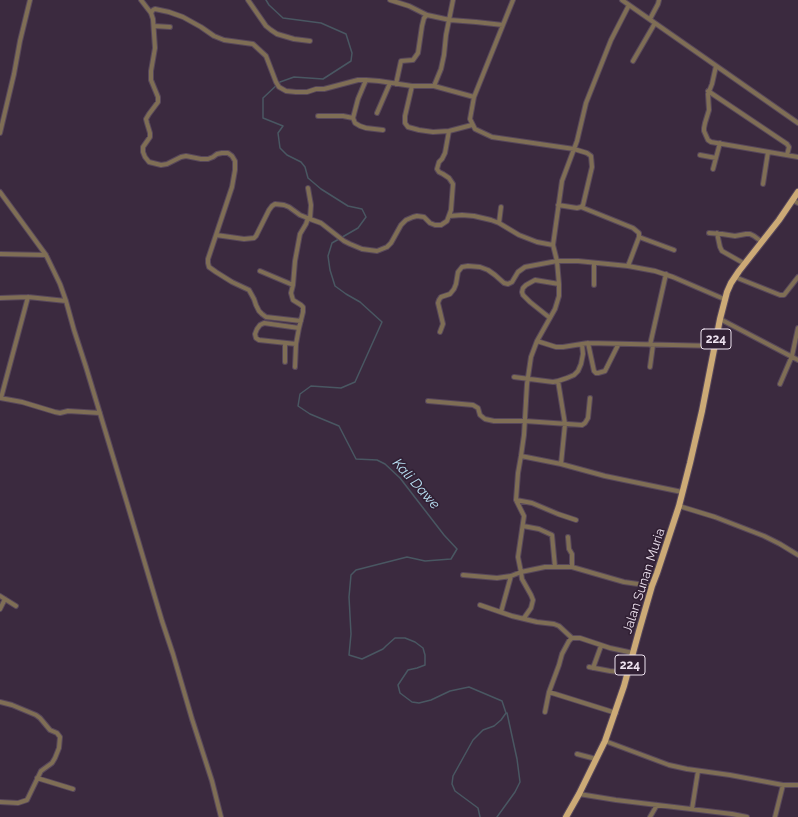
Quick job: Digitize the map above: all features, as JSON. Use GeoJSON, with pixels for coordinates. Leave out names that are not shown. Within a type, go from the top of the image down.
{"type":"FeatureCollection","features":[{"type":"Feature","properties":{"kind":"main road","name":"224"},"geometry":{"type":"LineString","coordinates":[[679,506],[702,411],[726,292],[735,277],[795,202],[798,192]]}},
{"type":"Feature","properties":{"kind":"main road","name":"Jalan Sunan Muria"},"geometry":{"type":"LineString","coordinates":[[566,817],[605,741],[616,713],[652,586],[679,506]]}},
{"type":"Feature","properties":{"kind":"street"},"geometry":{"type":"LineString","coordinates":[[0,133],[30,0]]}},
{"type":"Feature","properties":{"kind":"street"},"geometry":{"type":"LineString","coordinates":[[141,0],[151,13],[153,19],[155,48],[151,80],[158,97],[158,102],[148,114],[146,119],[150,137],[143,147],[145,158],[149,162],[161,165],[186,156],[202,159],[208,159],[222,153],[228,153],[232,156],[235,170],[232,187],[208,260],[209,267],[232,282],[249,290],[259,311],[262,314],[266,316],[301,321]]}},
{"type":"Feature","properties":{"kind":"street"},"geometry":{"type":"LineString","coordinates":[[248,0],[266,26],[277,34],[294,39],[310,41]]}},
{"type":"Feature","properties":{"kind":"street"},"geometry":{"type":"LineString","coordinates":[[390,0],[409,6],[428,15],[449,20],[503,26]]}},
{"type":"Feature","properties":{"kind":"street"},"geometry":{"type":"LineString","coordinates":[[434,86],[441,69],[453,0]]}},
{"type":"Feature","properties":{"kind":"street"},"geometry":{"type":"LineString","coordinates":[[513,0],[474,97],[470,119],[475,129],[492,138],[574,148],[591,156],[592,161],[590,173],[583,205],[581,207]]}},
{"type":"Feature","properties":{"kind":"street"},"geometry":{"type":"LineString","coordinates":[[622,0],[798,123]]}},
{"type":"Feature","properties":{"kind":"street"},"geometry":{"type":"LineString","coordinates":[[650,20],[659,0]]}},
{"type":"Feature","properties":{"kind":"street"},"geometry":{"type":"LineString","coordinates":[[524,618],[531,608],[533,600],[522,579],[518,557],[524,516],[516,500],[531,357],[537,341],[555,309],[559,296],[557,261],[553,245],[562,181],[577,141],[586,104],[611,40],[629,5]]}},
{"type":"Feature","properties":{"kind":"street"},"geometry":{"type":"LineString","coordinates":[[151,13],[155,9],[169,12],[183,17],[214,36],[224,40],[253,44],[266,56],[276,82],[279,87],[286,91],[307,92],[358,80],[366,80],[412,86],[434,86],[474,97]]}},
{"type":"Feature","properties":{"kind":"street"},"geometry":{"type":"LineString","coordinates":[[396,84],[401,61],[413,60],[418,53],[424,18],[428,15]]}},
{"type":"Feature","properties":{"kind":"street"},"geometry":{"type":"LineString","coordinates":[[633,61],[655,23]]}},
{"type":"Feature","properties":{"kind":"street"},"geometry":{"type":"LineString","coordinates":[[154,26],[170,27]]}},
{"type":"Feature","properties":{"kind":"street"},"geometry":{"type":"LineString","coordinates":[[716,66],[712,84],[708,91],[709,110],[704,130],[708,140],[711,142],[798,157]]}},
{"type":"Feature","properties":{"kind":"street"},"geometry":{"type":"LineString","coordinates":[[366,80],[358,99],[353,118],[355,123],[360,126],[383,130]]}},
{"type":"Feature","properties":{"kind":"street"},"geometry":{"type":"LineString","coordinates":[[377,113],[390,83]]}},
{"type":"Feature","properties":{"kind":"street"},"geometry":{"type":"LineString","coordinates":[[412,86],[405,116],[405,123],[412,129],[428,132],[449,131],[472,125]]}},
{"type":"Feature","properties":{"kind":"street"},"geometry":{"type":"LineString","coordinates":[[708,91],[787,144],[789,147],[787,155]]}},
{"type":"Feature","properties":{"kind":"street"},"geometry":{"type":"LineString","coordinates":[[318,116],[343,116],[353,118]]}},
{"type":"Feature","properties":{"kind":"street"},"geometry":{"type":"LineString","coordinates":[[216,235],[244,240],[254,238],[269,210],[275,204],[289,207],[300,215],[321,223],[344,241],[362,250],[377,251],[386,247],[391,243],[401,225],[406,220],[413,217],[424,217],[430,223],[441,225],[447,220],[452,206],[453,184],[449,178],[437,169],[439,162],[445,153],[449,131]]}},
{"type":"Feature","properties":{"kind":"street"},"geometry":{"type":"LineString","coordinates":[[713,170],[720,143]]}},
{"type":"Feature","properties":{"kind":"street"},"geometry":{"type":"LineString","coordinates":[[763,184],[768,152]]}},
{"type":"Feature","properties":{"kind":"street"},"geometry":{"type":"LineString","coordinates":[[700,155],[716,158]]}},
{"type":"Feature","properties":{"kind":"street"},"geometry":{"type":"LineString","coordinates":[[295,367],[296,344],[303,308],[301,304],[293,300],[291,293],[300,234],[309,219],[312,205],[308,188]]}},
{"type":"Feature","properties":{"kind":"street"},"geometry":{"type":"LineString","coordinates":[[0,192],[46,255],[66,300],[162,621],[212,781],[221,817]]}},
{"type":"Feature","properties":{"kind":"street"},"geometry":{"type":"LineString","coordinates":[[558,205],[571,208],[581,207],[633,228],[639,233],[639,237],[628,266]]}},
{"type":"Feature","properties":{"kind":"street"},"geometry":{"type":"LineString","coordinates":[[499,223],[501,207]]}},
{"type":"Feature","properties":{"kind":"street"},"geometry":{"type":"LineString","coordinates":[[448,216],[462,215],[484,218],[499,223],[519,235],[537,242],[553,245]]}},
{"type":"Feature","properties":{"kind":"street"},"geometry":{"type":"LineString","coordinates":[[733,236],[734,230]]}},
{"type":"Feature","properties":{"kind":"street"},"geometry":{"type":"LineString","coordinates":[[709,233],[733,236],[750,234],[762,242]]}},
{"type":"Feature","properties":{"kind":"street"},"geometry":{"type":"LineString","coordinates":[[717,233],[722,251],[745,264]]}},
{"type":"Feature","properties":{"kind":"street"},"geometry":{"type":"LineString","coordinates":[[639,237],[674,250]]}},
{"type":"Feature","properties":{"kind":"street"},"geometry":{"type":"LineString","coordinates":[[0,254],[46,255]]}},
{"type":"Feature","properties":{"kind":"street"},"geometry":{"type":"LineString","coordinates":[[440,332],[443,324],[438,300],[441,297],[450,294],[456,284],[458,272],[462,267],[468,266],[480,267],[488,270],[504,283],[508,284],[512,282],[518,272],[525,267],[557,261],[594,262],[628,266],[666,274],[724,298]]}},
{"type":"Feature","properties":{"kind":"street"},"geometry":{"type":"LineString","coordinates":[[594,262],[594,285]]}},
{"type":"Feature","properties":{"kind":"street"},"geometry":{"type":"LineString","coordinates":[[260,271],[293,285]]}},
{"type":"Feature","properties":{"kind":"street"},"geometry":{"type":"LineString","coordinates":[[650,367],[652,345],[666,274]]}},
{"type":"Feature","properties":{"kind":"street"},"geometry":{"type":"LineString","coordinates":[[735,277],[780,295],[784,295],[798,277]]}},
{"type":"Feature","properties":{"kind":"street"},"geometry":{"type":"LineString","coordinates":[[550,318],[523,295],[523,288],[535,280],[559,284]]}},
{"type":"Feature","properties":{"kind":"street"},"geometry":{"type":"LineString","coordinates":[[0,298],[28,297],[66,300]]}},
{"type":"Feature","properties":{"kind":"street"},"geometry":{"type":"LineString","coordinates":[[28,297],[1,398],[22,402],[60,413],[68,411],[100,413]]}},
{"type":"Feature","properties":{"kind":"street"},"geometry":{"type":"LineString","coordinates":[[720,319],[798,360]]}},
{"type":"Feature","properties":{"kind":"street"},"geometry":{"type":"LineString","coordinates":[[296,344],[259,340],[256,338],[255,334],[260,325],[264,323],[299,328]]}},
{"type":"Feature","properties":{"kind":"street"},"geometry":{"type":"LineString","coordinates":[[780,384],[792,356],[798,328]]}},
{"type":"Feature","properties":{"kind":"street"},"geometry":{"type":"LineString","coordinates":[[537,341],[556,347],[588,343],[618,345],[715,346]]}},
{"type":"Feature","properties":{"kind":"street"},"geometry":{"type":"LineString","coordinates":[[285,343],[285,362]]}},
{"type":"Feature","properties":{"kind":"street"},"geometry":{"type":"LineString","coordinates":[[588,343],[594,371],[596,373],[605,371],[618,345]]}},
{"type":"Feature","properties":{"kind":"street"},"geometry":{"type":"LineString","coordinates":[[514,377],[553,382],[574,375],[578,371],[581,364],[582,344]]}},
{"type":"Feature","properties":{"kind":"street"},"geometry":{"type":"LineString","coordinates":[[558,381],[565,424],[561,464]]}},
{"type":"Feature","properties":{"kind":"street"},"geometry":{"type":"LineString","coordinates":[[428,401],[473,405],[478,408],[480,415],[485,419],[494,421],[525,421],[582,425],[588,418],[590,398]]}},
{"type":"Feature","properties":{"kind":"street"},"geometry":{"type":"LineString","coordinates":[[521,456],[682,492]]}},
{"type":"Feature","properties":{"kind":"street"},"geometry":{"type":"LineString","coordinates":[[516,500],[532,503],[576,520]]}},
{"type":"Feature","properties":{"kind":"street"},"geometry":{"type":"LineString","coordinates":[[679,506],[715,517],[764,536],[798,555]]}},
{"type":"Feature","properties":{"kind":"street"},"geometry":{"type":"LineString","coordinates":[[523,526],[539,529],[552,535],[555,567]]}},
{"type":"Feature","properties":{"kind":"street"},"geometry":{"type":"LineString","coordinates":[[568,537],[569,549],[572,554],[572,567]]}},
{"type":"Feature","properties":{"kind":"street"},"geometry":{"type":"LineString","coordinates":[[463,575],[497,578],[511,576],[521,572],[555,567],[572,567],[624,582],[652,586]]}},
{"type":"Feature","properties":{"kind":"street"},"geometry":{"type":"LineString","coordinates":[[500,612],[511,576]]}},
{"type":"Feature","properties":{"kind":"street"},"geometry":{"type":"LineString","coordinates":[[0,596],[16,606]]}},
{"type":"Feature","properties":{"kind":"street"},"geometry":{"type":"LineString","coordinates":[[0,609],[5,599]]}},
{"type":"Feature","properties":{"kind":"street"},"geometry":{"type":"LineString","coordinates":[[480,606],[512,616],[537,622],[554,624],[560,626],[572,638],[580,638],[601,646],[633,653]]}},
{"type":"Feature","properties":{"kind":"street"},"geometry":{"type":"LineString","coordinates":[[545,712],[549,692],[562,654],[569,640],[572,638]]}},
{"type":"Feature","properties":{"kind":"street"},"geometry":{"type":"LineString","coordinates":[[601,646],[591,667],[628,673]]}},
{"type":"Feature","properties":{"kind":"street"},"geometry":{"type":"LineString","coordinates":[[549,692],[616,713]]}},
{"type":"Feature","properties":{"kind":"street"},"geometry":{"type":"LineString","coordinates":[[0,702],[12,705],[36,715],[50,730],[60,736],[59,748],[55,758],[41,771],[27,800],[18,803],[0,802]]}},
{"type":"Feature","properties":{"kind":"street"},"geometry":{"type":"LineString","coordinates":[[605,741],[669,765],[783,785],[798,785]]}},
{"type":"Feature","properties":{"kind":"street"},"geometry":{"type":"LineString","coordinates":[[576,754],[596,759]]}},
{"type":"Feature","properties":{"kind":"street"},"geometry":{"type":"LineString","coordinates":[[692,809],[698,771]]}},
{"type":"Feature","properties":{"kind":"street"},"geometry":{"type":"LineString","coordinates":[[37,778],[74,789]]}},
{"type":"Feature","properties":{"kind":"street"},"geometry":{"type":"LineString","coordinates":[[775,817],[783,785]]}},
{"type":"Feature","properties":{"kind":"street"},"geometry":{"type":"LineString","coordinates":[[579,794],[692,809],[715,814],[747,817]]}},
{"type":"Feature","properties":{"kind":"street"},"geometry":{"type":"LineString","coordinates":[[650,817],[657,805]]}},
{"type":"Feature","properties":{"kind":"waterway","name":"Kali Dawe"},"geometry":{"type":"LineString","coordinates":[[266,0],[269,5],[283,18],[321,23],[346,34],[352,53],[351,61],[323,79],[294,77],[280,82],[263,98],[263,118],[283,126],[278,133],[280,148],[287,155],[301,162],[305,167],[308,178],[321,189],[348,206],[362,209],[366,217],[358,228],[332,243],[328,256],[330,270],[335,286],[360,302],[382,322],[355,382],[341,388],[311,386],[300,394],[298,406],[310,414],[339,426],[356,459],[377,460],[385,464],[400,478],[444,535],[457,549],[451,559],[425,561],[407,557],[356,570],[351,575],[349,597],[351,634],[349,655],[362,659],[383,649],[395,638],[405,638],[415,642],[423,648],[425,655],[425,665],[408,670],[398,685],[400,693],[412,702],[419,703],[431,700],[450,691],[469,687],[502,701],[506,713],[494,726],[483,730],[473,740],[453,776],[452,784],[455,791],[478,808],[480,817]]}},
{"type":"Feature","properties":{"kind":"waterway","name":"Kali Dawe"},"geometry":{"type":"LineString","coordinates":[[497,817],[515,792],[520,782],[517,759],[507,713]]}}]}
